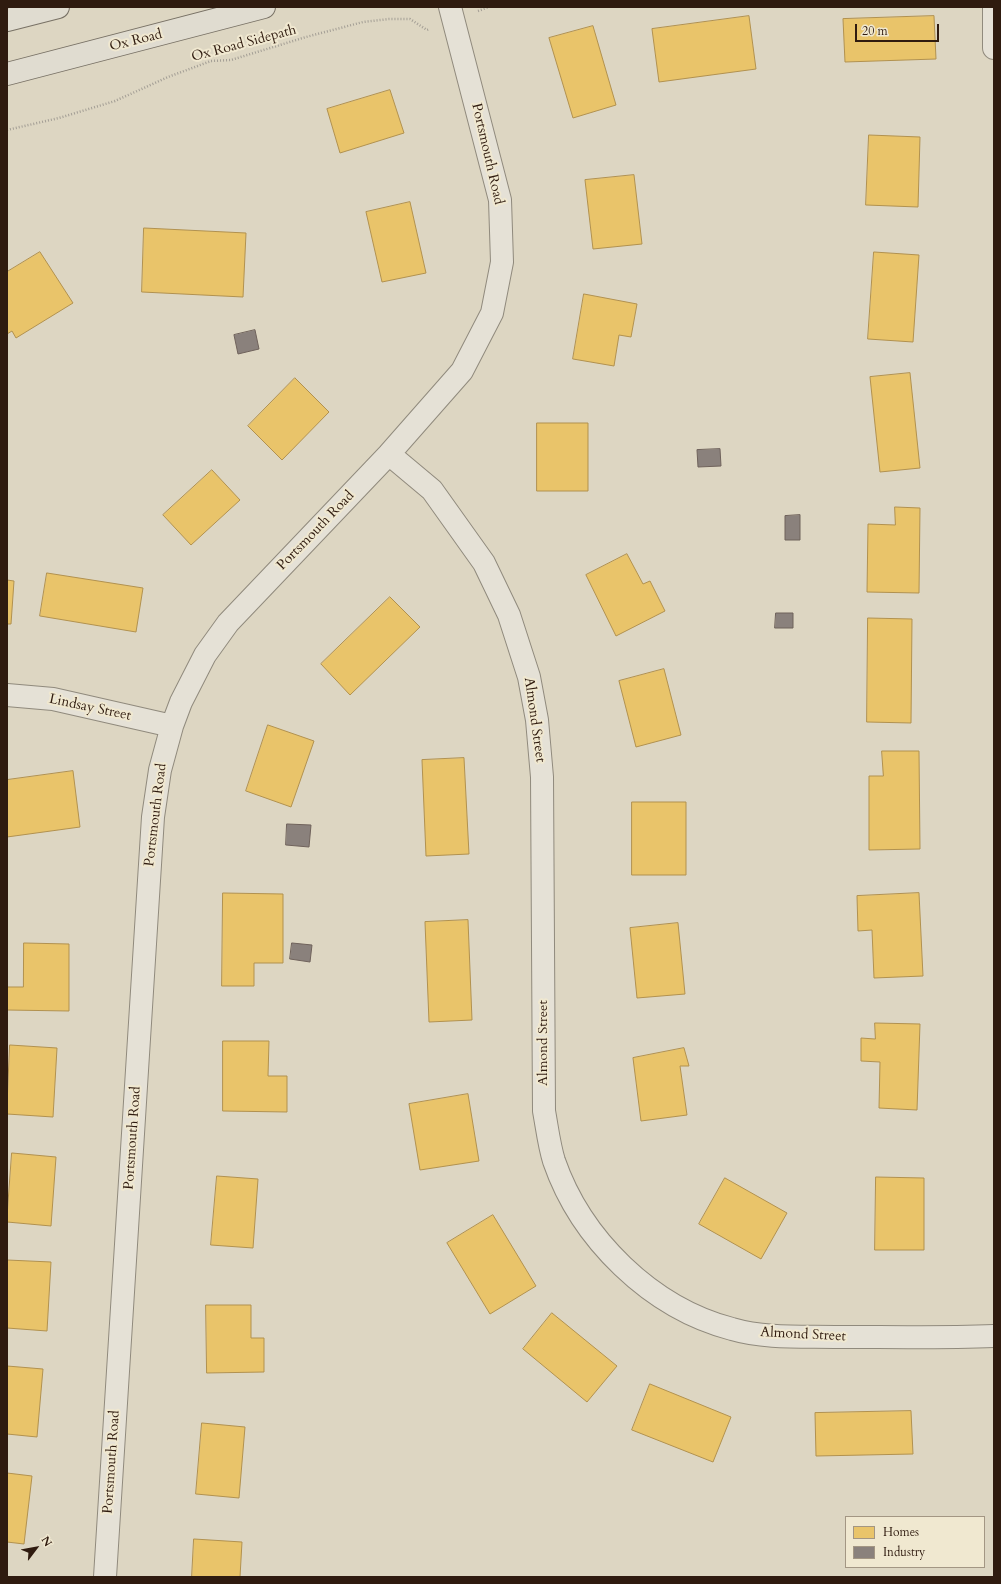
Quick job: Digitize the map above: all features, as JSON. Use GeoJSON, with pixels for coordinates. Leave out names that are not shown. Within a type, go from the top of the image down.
{"type":"FeatureCollection","features":[{"type":"Feature","properties":{"kind":"main road"},"geometry":{"type":"LineString","coordinates":[[7,20],[58,7]]}},
{"type":"Feature","properties":{"kind":"main road","name":"Ox Road"},"geometry":{"type":"LineString","coordinates":[[7,74],[264,7]]}},
{"type":"Feature","properties":{"kind":"street"},"geometry":{"type":"LineString","coordinates":[[994,7],[994,48]]}},
{"type":"Feature","properties":{"kind":"street","name":"Portsmouth Road"},"geometry":{"type":"LineString","coordinates":[[105,1577],[153,817],[160,770],[172,726],[181,702],[205,655],[228,623],[389,454],[462,371],[492,313],[502,262],[500,200],[452,14]]}},
{"type":"Feature","properties":{"kind":"street","name":"Almond Street"},"geometry":{"type":"LineString","coordinates":[[389,454],[432,490],[484,563],[510,615],[529,677],[537,720],[542,777],[544,1111],[554,1160],[571,1201],[589,1228],[627,1272],[662,1296],[696,1316],[732,1329],[780,1336],[950,1338],[994,1336]]}},
{"type":"Feature","properties":{"kind":"street","name":"Lindsay Street"},"geometry":{"type":"LineString","coordinates":[[7,695],[53,699],[172,726]]}},
{"type":"Feature","properties":{"kind":"path","name":"Ox Road Sidepath"},"geometry":{"type":"LineString","coordinates":[[7,130],[59,118],[115,101],[168,77],[211,61],[231,60],[306,37],[363,22],[389,19],[410,20],[427,30],[452,14],[489,7]]}},
{"type":"Feature","properties":{"kind":"building: Homes"},"geometry":{"type":"Polygon","coordinates":[[[749,16],[756,69],[659,82],[652,29],[749,16]]]}},
{"type":"Feature","properties":{"kind":"building: Homes"},"geometry":{"type":"Polygon","coordinates":[[[934,16],[936,59],[845,62],[843,19],[934,16]]]}},
{"type":"Feature","properties":{"kind":"building: Homes"},"geometry":{"type":"Polygon","coordinates":[[[593,26],[616,105],[573,118],[549,38],[593,26]]]}},
{"type":"Feature","properties":{"kind":"building: Homes"},"geometry":{"type":"Polygon","coordinates":[[[390,90],[404,133],[340,153],[327,109],[390,90]]]}},
{"type":"Feature","properties":{"kind":"building: Homes"},"geometry":{"type":"Polygon","coordinates":[[[869,135],[920,137],[918,207],[866,205],[869,135]]]}},
{"type":"Feature","properties":{"kind":"building: Homes"},"geometry":{"type":"Polygon","coordinates":[[[634,175],[642,244],[593,249],[585,180],[634,175]]]}},
{"type":"Feature","properties":{"kind":"building: Homes"},"geometry":{"type":"Polygon","coordinates":[[[410,202],[426,273],[382,282],[366,212],[410,202]]]}},
{"type":"Feature","properties":{"kind":"building: Homes"},"geometry":{"type":"Polygon","coordinates":[[[144,228],[246,233],[243,297],[142,292],[144,228]]]}},
{"type":"Feature","properties":{"kind":"building: Homes"},"geometry":{"type":"Polygon","coordinates":[[[40,252],[73,303],[16,338],[12,331],[7,334],[7,272],[40,252]]]}},
{"type":"Feature","properties":{"kind":"building: Homes"},"geometry":{"type":"Polygon","coordinates":[[[874,252],[919,255],[913,342],[868,339],[874,252]]]}},
{"type":"Feature","properties":{"kind":"building: Homes"},"geometry":{"type":"Polygon","coordinates":[[[584,294],[637,304],[631,337],[619,335],[614,366],[573,359],[584,294]]]}},
{"type":"Feature","properties":{"kind":"building: Homes"},"geometry":{"type":"Polygon","coordinates":[[[910,373],[920,468],[880,472],[870,377],[910,373]]]}},
{"type":"Feature","properties":{"kind":"building: Homes"},"geometry":{"type":"Polygon","coordinates":[[[295,378],[329,412],[282,460],[248,426],[295,378]]]}},
{"type":"Feature","properties":{"kind":"building: Homes"},"geometry":{"type":"Polygon","coordinates":[[[537,423],[588,423],[588,491],[537,491],[537,423]]]}},
{"type":"Feature","properties":{"kind":"building: Homes"},"geometry":{"type":"Polygon","coordinates":[[[212,470],[240,500],[191,545],[163,515],[212,470]]]}},
{"type":"Feature","properties":{"kind":"building: Homes"},"geometry":{"type":"Polygon","coordinates":[[[895,507],[920,508],[919,593],[867,592],[868,524],[895,525],[895,507]]]}},
{"type":"Feature","properties":{"kind":"building: Homes"},"geometry":{"type":"Polygon","coordinates":[[[627,554],[643,584],[650,581],[665,611],[616,636],[586,575],[627,554]]]}},
{"type":"Feature","properties":{"kind":"building: Homes"},"geometry":{"type":"Polygon","coordinates":[[[47,573],[143,588],[136,632],[40,616],[47,573]]]}},
{"type":"Feature","properties":{"kind":"building: Homes"},"geometry":{"type":"Polygon","coordinates":[[[7,580],[14,581],[11,624],[7,624],[7,580]]]}},
{"type":"Feature","properties":{"kind":"building: Homes"},"geometry":{"type":"Polygon","coordinates":[[[390,597],[420,627],[350,695],[321,664],[390,597]]]}},
{"type":"Feature","properties":{"kind":"building: Homes"},"geometry":{"type":"Polygon","coordinates":[[[868,618],[912,619],[911,723],[867,722],[868,618]]]}},
{"type":"Feature","properties":{"kind":"building: Homes"},"geometry":{"type":"Polygon","coordinates":[[[664,669],[681,735],[636,747],[619,681],[664,669]]]}},
{"type":"Feature","properties":{"kind":"building: Homes"},"geometry":{"type":"Polygon","coordinates":[[[268,725],[314,741],[291,807],[246,791],[268,725]]]}},
{"type":"Feature","properties":{"kind":"building: Homes"},"geometry":{"type":"Polygon","coordinates":[[[882,751],[919,751],[920,849],[869,850],[869,776],[883,776],[882,751]]]}},
{"type":"Feature","properties":{"kind":"building: Homes"},"geometry":{"type":"Polygon","coordinates":[[[464,758],[469,854],[426,856],[422,760],[464,758]]]}},
{"type":"Feature","properties":{"kind":"building: Homes"},"geometry":{"type":"Polygon","coordinates":[[[73,771],[80,827],[7,837],[7,780],[73,771]]]}},
{"type":"Feature","properties":{"kind":"building: Homes"},"geometry":{"type":"Polygon","coordinates":[[[632,802],[686,802],[686,875],[632,875],[632,802]]]}},
{"type":"Feature","properties":{"kind":"building: Homes"},"geometry":{"type":"Polygon","coordinates":[[[223,893],[283,894],[283,963],[254,963],[254,986],[222,986],[223,893]]]}},
{"type":"Feature","properties":{"kind":"building: Homes"},"geometry":{"type":"Polygon","coordinates":[[[919,893],[923,976],[874,978],[872,930],[858,931],[857,896],[919,893]]]}},
{"type":"Feature","properties":{"kind":"building: Homes"},"geometry":{"type":"Polygon","coordinates":[[[468,920],[472,1020],[429,1022],[425,922],[468,920]]]}},
{"type":"Feature","properties":{"kind":"building: Homes"},"geometry":{"type":"Polygon","coordinates":[[[678,923],[685,994],[637,998],[630,928],[678,923]]]}},
{"type":"Feature","properties":{"kind":"building: Homes"},"geometry":{"type":"Polygon","coordinates":[[[24,943],[69,944],[69,1011],[7,1010],[7,987],[23,987],[24,943]]]}},
{"type":"Feature","properties":{"kind":"building: Homes"},"geometry":{"type":"Polygon","coordinates":[[[875,1023],[920,1024],[917,1110],[879,1108],[880,1062],[861,1061],[861,1038],[875,1039],[875,1023]]]}},
{"type":"Feature","properties":{"kind":"building: Homes"},"geometry":{"type":"Polygon","coordinates":[[[223,1041],[269,1041],[268,1076],[287,1076],[287,1112],[223,1111],[223,1041]]]}},
{"type":"Feature","properties":{"kind":"building: Homes"},"geometry":{"type":"Polygon","coordinates":[[[10,1045],[57,1048],[53,1117],[7,1114],[10,1045]]]}},
{"type":"Feature","properties":{"kind":"building: Homes"},"geometry":{"type":"Polygon","coordinates":[[[684,1048],[689,1066],[680,1066],[687,1115],[641,1121],[633,1058],[684,1048]]]}},
{"type":"Feature","properties":{"kind":"building: Homes"},"geometry":{"type":"Polygon","coordinates":[[[468,1094],[479,1161],[420,1170],[409,1104],[468,1094]]]}},
{"type":"Feature","properties":{"kind":"building: Homes"},"geometry":{"type":"Polygon","coordinates":[[[12,1153],[56,1157],[51,1226],[7,1222],[12,1153]]]}},
{"type":"Feature","properties":{"kind":"building: Homes"},"geometry":{"type":"Polygon","coordinates":[[[217,1176],[258,1179],[253,1248],[211,1245],[217,1176]]]}},
{"type":"Feature","properties":{"kind":"building: Homes"},"geometry":{"type":"Polygon","coordinates":[[[876,1177],[924,1178],[924,1250],[875,1250],[876,1177]]]}},
{"type":"Feature","properties":{"kind":"building: Homes"},"geometry":{"type":"Polygon","coordinates":[[[725,1178],[787,1213],[761,1259],[699,1224],[725,1178]]]}},
{"type":"Feature","properties":{"kind":"building: Homes"},"geometry":{"type":"Polygon","coordinates":[[[493,1215],[536,1286],[490,1314],[447,1243],[493,1215]]]}},
{"type":"Feature","properties":{"kind":"building: Homes"},"geometry":{"type":"Polygon","coordinates":[[[7,1260],[51,1262],[47,1331],[7,1328],[7,1260]]]}},
{"type":"Feature","properties":{"kind":"building: Homes"},"geometry":{"type":"Polygon","coordinates":[[[206,1305],[251,1305],[251,1338],[264,1338],[264,1372],[207,1373],[206,1305]]]}},
{"type":"Feature","properties":{"kind":"building: Homes"},"geometry":{"type":"Polygon","coordinates":[[[552,1313],[617,1366],[587,1402],[523,1349],[552,1313]]]}},
{"type":"Feature","properties":{"kind":"building: Homes"},"geometry":{"type":"Polygon","coordinates":[[[7,1366],[43,1369],[37,1437],[7,1434],[7,1366]]]}},
{"type":"Feature","properties":{"kind":"building: Homes"},"geometry":{"type":"Polygon","coordinates":[[[650,1384],[731,1417],[713,1462],[632,1430],[650,1384]]]}},
{"type":"Feature","properties":{"kind":"building: Homes"},"geometry":{"type":"Polygon","coordinates":[[[911,1411],[913,1454],[816,1456],[815,1413],[911,1411]]]}},
{"type":"Feature","properties":{"kind":"building: Homes"},"geometry":{"type":"Polygon","coordinates":[[[202,1423],[245,1427],[239,1498],[196,1494],[202,1423]]]}},
{"type":"Feature","properties":{"kind":"building: Homes"},"geometry":{"type":"Polygon","coordinates":[[[7,1473],[32,1476],[24,1544],[7,1542],[7,1473]]]}},
{"type":"Feature","properties":{"kind":"building: Homes"},"geometry":{"type":"Polygon","coordinates":[[[194,1539],[242,1542],[240,1577],[192,1577],[194,1539]]]}},
{"type":"Feature","properties":{"kind":"building: Industry"},"geometry":{"type":"Polygon","coordinates":[[[255,330],[259,349],[238,354],[234,335],[255,330]]]}},
{"type":"Feature","properties":{"kind":"building: Industry"},"geometry":{"type":"Polygon","coordinates":[[[720,449],[721,466],[698,467],[697,450],[720,449]]]}},
{"type":"Feature","properties":{"kind":"building: Industry"},"geometry":{"type":"Polygon","coordinates":[[[800,515],[800,540],[785,540],[785,516],[800,515]]]}},
{"type":"Feature","properties":{"kind":"building: Industry"},"geometry":{"type":"Polygon","coordinates":[[[776,613],[793,613],[793,628],[775,628],[776,613]]]}},
{"type":"Feature","properties":{"kind":"building: Industry"},"geometry":{"type":"Polygon","coordinates":[[[287,824],[311,825],[309,847],[286,845],[287,824]]]}},
{"type":"Feature","properties":{"kind":"building: Industry"},"geometry":{"type":"Polygon","coordinates":[[[292,943],[312,945],[310,962],[290,959],[292,943]]]}}]}
